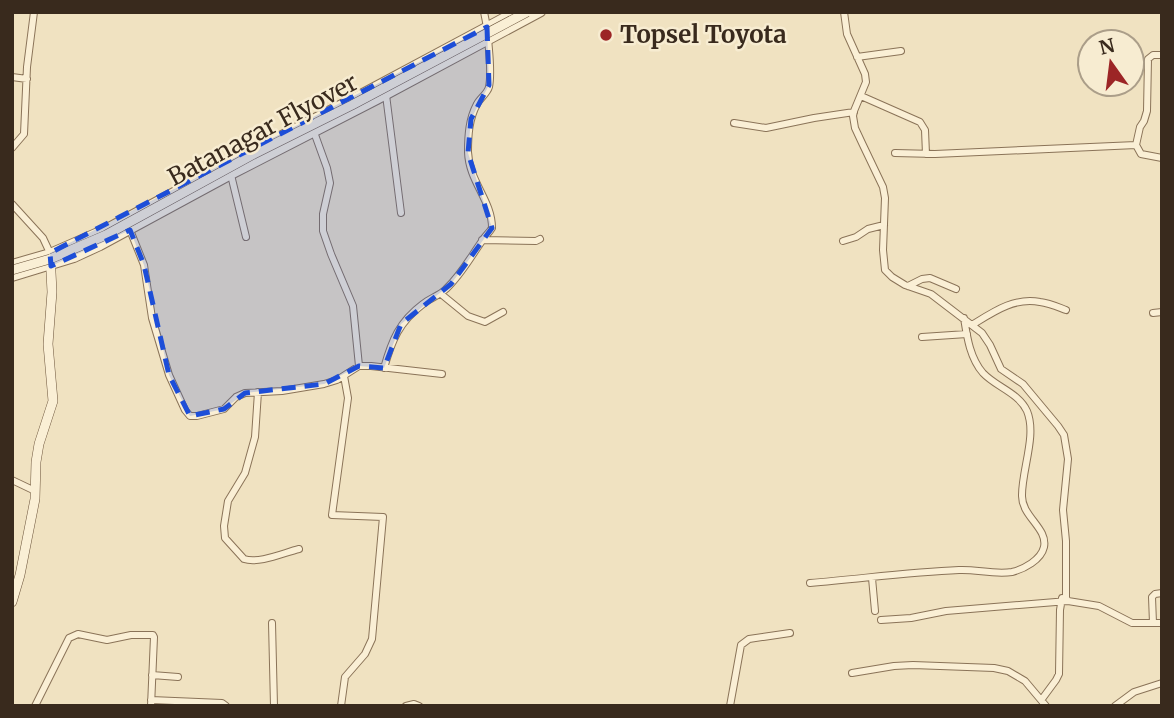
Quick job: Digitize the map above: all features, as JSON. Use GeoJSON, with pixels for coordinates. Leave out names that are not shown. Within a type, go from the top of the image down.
{"type":"FeatureCollection","features":[{"type":"Feature","properties":{"kind":"main road","name":"Batanagar Flyover"},"geometry":{"type":"LineString","coordinates":[[12,270],[50,259],[106,235],[254,154],[527,12]]}},
{"type":"Feature","properties":{"kind":"main road"},"geometry":{"type":"LineString","coordinates":[[12,602],[16,570],[35,499],[39,444],[52,401],[48,344],[52,292],[50,253]]}},
{"type":"Feature","properties":{"kind":"street"},"geometry":{"type":"LineString","coordinates":[[12,148],[24,134],[34,12]]}},
{"type":"Feature","properties":{"kind":"street"},"geometry":{"type":"LineString","coordinates":[[384,368],[401,324],[426,301],[442,294],[466,266],[492,225],[486,203],[470,168],[468,135],[475,107],[489,85],[484,12]]}},
{"type":"Feature","properties":{"kind":"street"},"geometry":{"type":"LineString","coordinates":[[12,264],[50,253],[107,228],[514,12]]}},
{"type":"Feature","properties":{"kind":"street"},"geometry":{"type":"LineString","coordinates":[[12,277],[74,258],[130,230],[231,174],[541,12]]}},
{"type":"Feature","properties":{"kind":"street"},"geometry":{"type":"LineString","coordinates":[[844,12],[847,34],[866,82],[854,113],[855,128],[883,187],[885,198],[885,270],[908,286],[931,294],[982,333],[1001,369],[1023,384],[1058,426],[1064,435],[1068,459],[1063,510],[1066,541],[1065,599],[1059,674],[1044,702],[1026,681],[1008,670],[914,665],[852,673]]}},
{"type":"Feature","properties":{"kind":"street"},"geometry":{"type":"LineString","coordinates":[[857,57],[901,51]]}},
{"type":"Feature","properties":{"kind":"street"},"geometry":{"type":"LineString","coordinates":[[1162,55],[1153,55],[1147,59],[1147,111],[1136,145],[1141,154],[1162,158]]}},
{"type":"Feature","properties":{"kind":"street"},"geometry":{"type":"LineString","coordinates":[[12,76],[27,79]]}},
{"type":"Feature","properties":{"kind":"street"},"geometry":{"type":"LineString","coordinates":[[386,95],[401,213]]}},
{"type":"Feature","properties":{"kind":"street"},"geometry":{"type":"LineString","coordinates":[[861,96],[920,121],[925,130],[926,154]]}},
{"type":"Feature","properties":{"kind":"street"},"geometry":{"type":"LineString","coordinates":[[734,124],[765,128],[854,113]]}},
{"type":"Feature","properties":{"kind":"street"},"geometry":{"type":"LineString","coordinates":[[314,132],[330,183],[323,214],[323,231],[353,306],[359,366]]}},
{"type":"Feature","properties":{"kind":"street"},"geometry":{"type":"LineString","coordinates":[[895,153],[1136,145]]}},
{"type":"Feature","properties":{"kind":"street"},"geometry":{"type":"LineString","coordinates":[[231,174],[246,237]]}},
{"type":"Feature","properties":{"kind":"street"},"geometry":{"type":"LineString","coordinates":[[12,204],[43,238],[50,253]]}},
{"type":"Feature","properties":{"kind":"street"},"geometry":{"type":"LineString","coordinates":[[843,241],[884,225]]}},
{"type":"Feature","properties":{"kind":"street"},"geometry":{"type":"LineString","coordinates":[[130,230],[144,265],[153,324],[169,374],[187,413],[193,417],[224,409],[240,395],[324,384],[359,366],[442,374]]}},
{"type":"Feature","properties":{"kind":"street"},"geometry":{"type":"LineString","coordinates":[[482,240],[540,239]]}},
{"type":"Feature","properties":{"kind":"street"},"geometry":{"type":"LineString","coordinates":[[908,286],[930,278],[956,289]]}},
{"type":"Feature","properties":{"kind":"street"},"geometry":{"type":"LineString","coordinates":[[442,294],[468,316],[485,322],[503,312]]}},
{"type":"Feature","properties":{"kind":"street"},"geometry":{"type":"LineString","coordinates":[[972,325],[1003,307],[1016,303],[1037,301],[1066,310]]}},
{"type":"Feature","properties":{"kind":"street"},"geometry":{"type":"LineString","coordinates":[[1153,313],[1162,313]]}},
{"type":"Feature","properties":{"kind":"street"},"geometry":{"type":"LineString","coordinates":[[810,583],[958,570],[1010,572],[1030,564],[1043,550],[1043,533],[1023,508],[1021,501],[1030,432],[1027,412],[1012,394],[984,373],[974,358],[964,318]]}},
{"type":"Feature","properties":{"kind":"street"},"geometry":{"type":"LineString","coordinates":[[922,337],[967,334]]}},
{"type":"Feature","properties":{"kind":"street"},"geometry":{"type":"LineString","coordinates":[[341,706],[345,677],[365,654],[372,639],[383,517],[332,515],[348,398],[344,376]]}},
{"type":"Feature","properties":{"kind":"street"},"geometry":{"type":"LineString","coordinates":[[258,392],[256,437],[245,473],[228,501],[225,538],[248,561],[299,550]]}},
{"type":"Feature","properties":{"kind":"street"},"geometry":{"type":"LineString","coordinates":[[12,480],[35,491]]}},
{"type":"Feature","properties":{"kind":"street"},"geometry":{"type":"LineString","coordinates":[[872,578],[875,611]]}},
{"type":"Feature","properties":{"kind":"street"},"geometry":{"type":"LineString","coordinates":[[1153,623],[1152,597],[1162,593]]}},
{"type":"Feature","properties":{"kind":"street"},"geometry":{"type":"LineString","coordinates":[[881,620],[1065,599],[1099,606],[1132,623],[1162,623]]}},
{"type":"Feature","properties":{"kind":"street"},"geometry":{"type":"LineString","coordinates":[[272,624],[274,706]]}},
{"type":"Feature","properties":{"kind":"street"},"geometry":{"type":"LineString","coordinates":[[730,706],[741,645],[755,638],[790,633]]}},
{"type":"Feature","properties":{"kind":"street"},"geometry":{"type":"LineString","coordinates":[[35,706],[69,638],[78,634],[107,640],[131,635],[153,635],[151,703],[222,703],[226,706]]}},
{"type":"Feature","properties":{"kind":"street"},"geometry":{"type":"LineString","coordinates":[[152,675],[178,677]]}},
{"type":"Feature","properties":{"kind":"street"},"geometry":{"type":"LineString","coordinates":[[1115,706],[1134,692],[1162,683]]}},
{"type":"Feature","properties":{"kind":"street"},"geometry":{"type":"LineString","coordinates":[[406,706],[419,706]]}},
{"type":"Feature","properties":{"kind":"highlighted area"},"geometry":{"type":"Polygon","coordinates":[[[487,27],[489,85],[471,119],[468,153],[492,228],[451,284],[401,324],[384,368],[359,366],[324,384],[245,393],[224,409],[190,416],[169,375],[144,265],[130,230],[51,266],[50,253],[487,27]]]}},
{"type":"Feature","properties":{"kind":"place","name":"Topsel Toyota"},"geometry":{"type":"Point","coordinates":[606,35]}}]}
